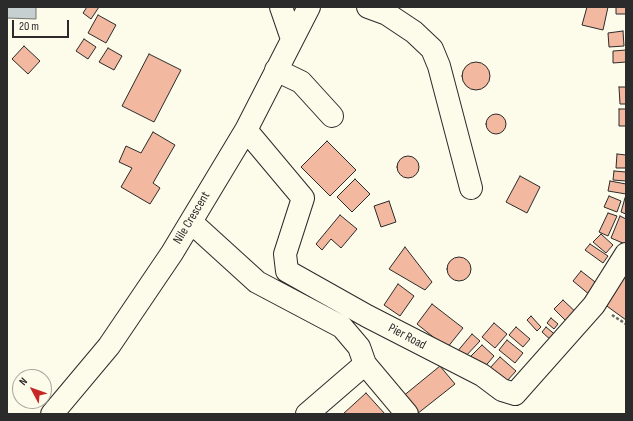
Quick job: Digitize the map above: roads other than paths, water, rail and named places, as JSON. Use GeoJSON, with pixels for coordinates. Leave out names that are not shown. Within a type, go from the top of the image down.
{"type":"FeatureCollection","features":[{"type":"Feature","properties":{"kind":"street"},"geometry":{"type":"LineString","coordinates":[[281,7],[292,40]]}},
{"type":"Feature","properties":{"kind":"street","name":"Nile Crescent"},"geometry":{"type":"LineString","coordinates":[[52,414],[109,346],[191,222],[246,130],[309,7]]}},
{"type":"Feature","properties":{"kind":"street"},"geometry":{"type":"LineString","coordinates":[[369,7],[387,14],[414,32],[432,49],[439,66],[471,188]]}},
{"type":"Feature","properties":{"kind":"street"},"geometry":{"type":"LineString","coordinates":[[276,70],[301,82],[332,116]]}},
{"type":"Feature","properties":{"kind":"street","name":"Pier Road"},"geometry":{"type":"LineString","coordinates":[[246,130],[303,198],[285,254],[287,271],[368,316],[482,375],[502,390],[515,394],[594,305],[626,254]]}},
{"type":"Feature","properties":{"kind":"street"},"geometry":{"type":"LineString","coordinates":[[191,222],[257,282],[342,327],[359,347],[366,364],[407,414]]}},
{"type":"Feature","properties":{"kind":"street"},"geometry":{"type":"LineString","coordinates":[[306,414],[366,364]]}}]}
